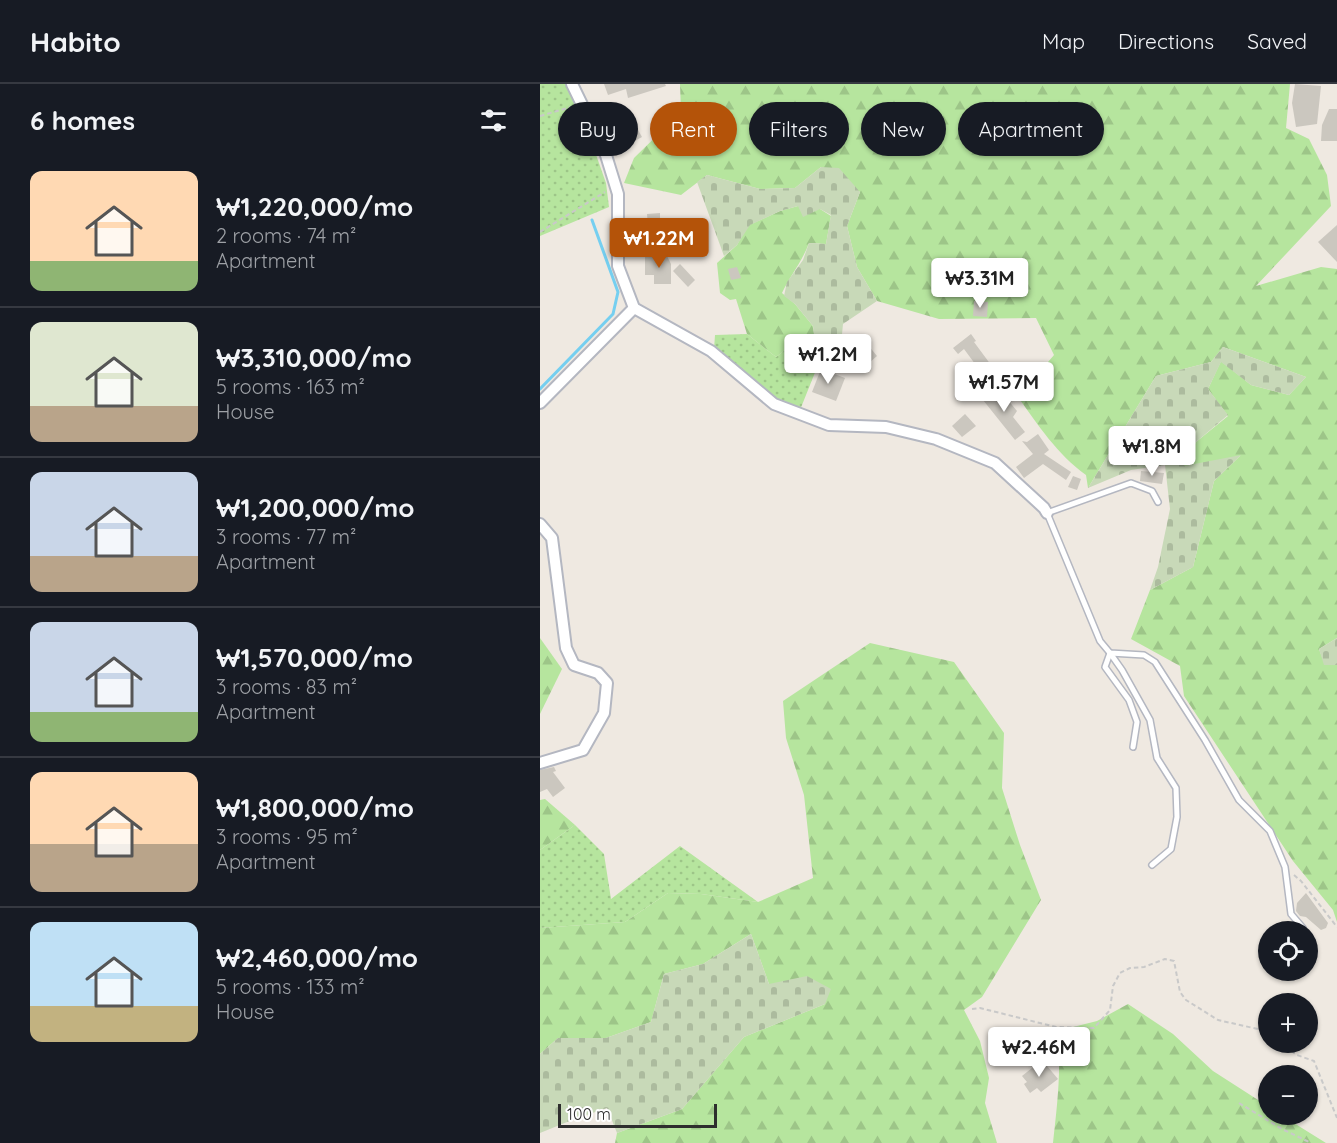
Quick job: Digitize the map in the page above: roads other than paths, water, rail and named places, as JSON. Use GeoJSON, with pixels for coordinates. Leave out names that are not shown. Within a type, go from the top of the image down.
{"type":"FeatureCollection","features":[{"type":"Feature","properties":{"kind":"street"},"geometry":{"type":"LineString","coordinates":[[572,84],[605,152],[616,186],[618,266],[634,308],[711,351],[774,404],[829,425],[886,427],[936,439],[994,463],[1047,513]]}},
{"type":"Feature","properties":{"kind":"street"},"geometry":{"type":"LineString","coordinates":[[540,403],[634,308]]}},
{"type":"Feature","properties":{"kind":"street"},"geometry":{"type":"LineString","coordinates":[[540,524],[552,538],[566,648],[574,664],[598,673],[607,683],[604,713],[583,750],[540,764]]}},
{"type":"Feature","properties":{"kind":"lane"},"geometry":{"type":"LineString","coordinates":[[1152,865],[1171,849],[1177,817],[1176,788],[1157,758],[1150,720],[1146,712],[1122,670],[1100,640],[1047,513],[1131,483],[1152,491],[1158,502]]}},
{"type":"Feature","properties":{"kind":"lane"},"geometry":{"type":"LineString","coordinates":[[1110,653],[1105,667],[1129,700],[1137,722],[1132,747]]}},
{"type":"Feature","properties":{"kind":"lane"},"geometry":{"type":"LineString","coordinates":[[1110,653],[1144,655],[1155,662],[1205,740],[1239,800],[1270,831],[1285,867],[1291,914],[1297,921]]}},
{"type":"Feature","properties":{"kind":"waterway"},"geometry":{"type":"LineString","coordinates":[[540,389],[613,314],[618,292],[592,220]]}}]}
